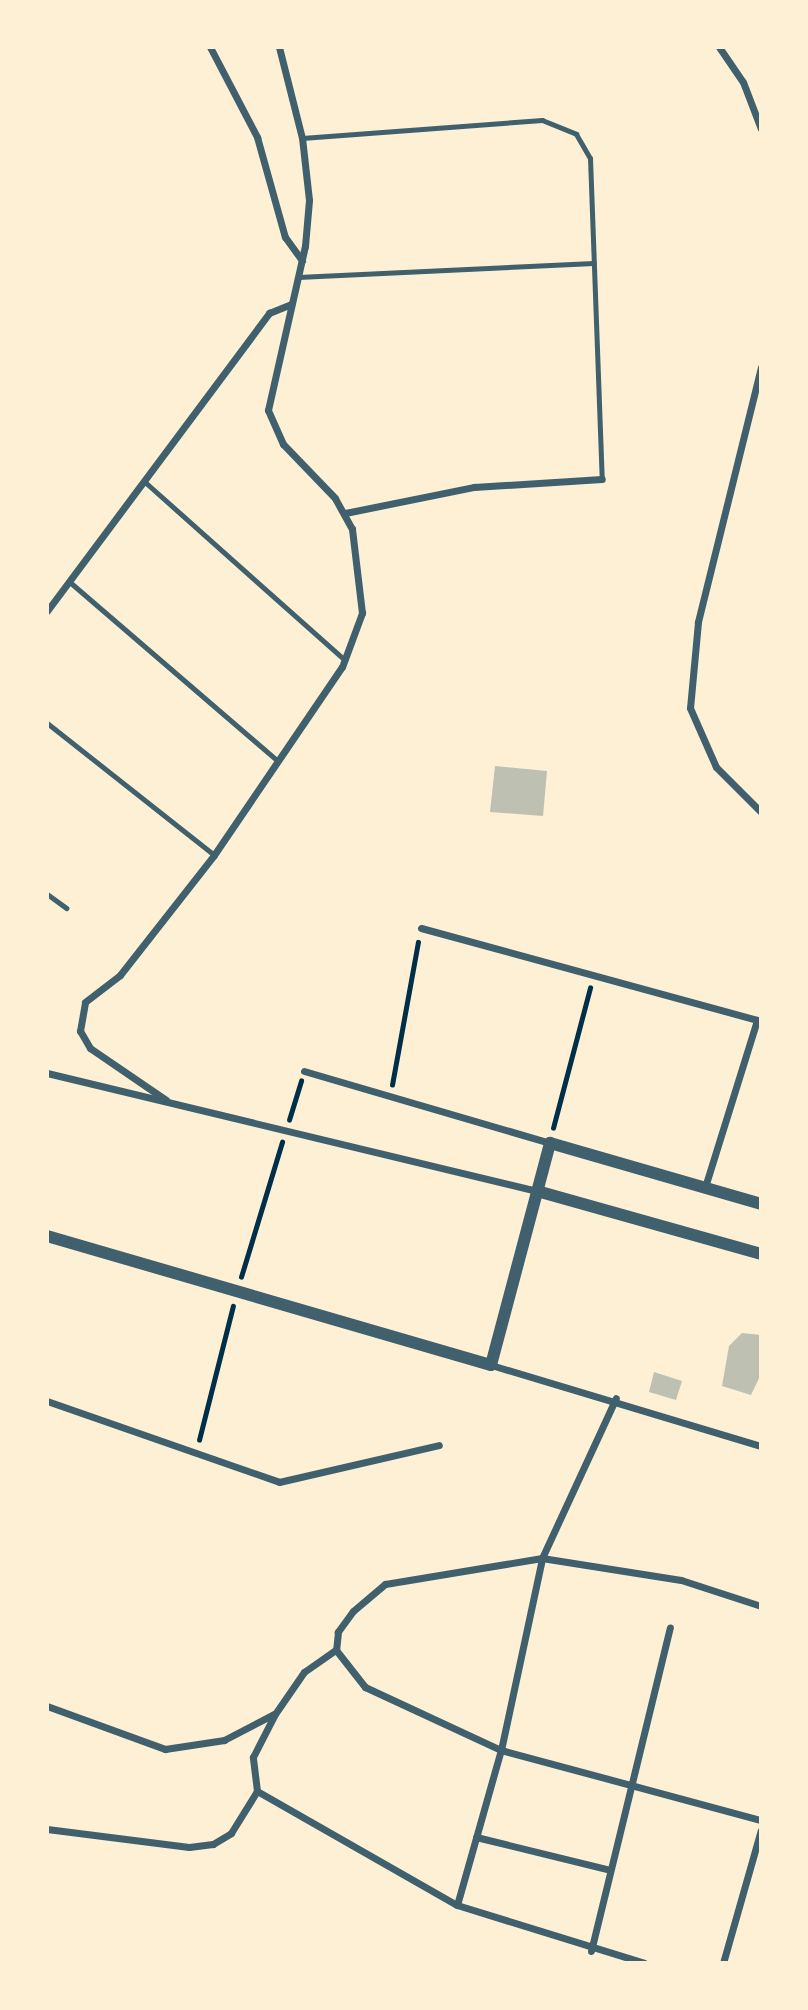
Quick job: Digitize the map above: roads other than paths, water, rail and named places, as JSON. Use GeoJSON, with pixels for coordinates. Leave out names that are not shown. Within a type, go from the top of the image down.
{"type":"FeatureCollection","features":[{"type":"Feature","properties":{"kind":"street"},"geometry":{"type":"LineString","coordinates":[[210,47],[257,138],[285,237],[302,260]]}},
{"type":"Feature","properties":{"kind":"street"},"geometry":{"type":"LineString","coordinates":[[166,1100],[90,1048],[79,1018],[85,1002],[120,975],[214,855],[278,761],[345,660],[363,590],[358,547],[345,513],[283,444],[271,421],[269,386],[302,260],[309,200],[302,138],[279,47]]}},
{"type":"Feature","properties":{"kind":"street"},"geometry":{"type":"LineString","coordinates":[[719,47],[743,82],[761,129]]}},
{"type":"Feature","properties":{"kind":"street"},"geometry":{"type":"LineString","coordinates":[[47,611],[72,584],[269,313],[291,303]]}},
{"type":"Feature","properties":{"kind":"street"},"geometry":{"type":"LineString","coordinates":[[761,367],[698,622],[690,708],[716,767],[761,812]]}},
{"type":"Feature","properties":{"kind":"street"},"geometry":{"type":"LineString","coordinates":[[345,513],[474,487],[602,479]]}},
{"type":"Feature","properties":{"kind":"street"},"geometry":{"type":"LineString","coordinates":[[421,928],[593,973],[759,1021],[705,1187]]}},
{"type":"Feature","properties":{"kind":"street"},"geometry":{"type":"LineString","coordinates":[[304,1070],[761,1204]]}},
{"type":"Feature","properties":{"kind":"street"},"geometry":{"type":"LineString","coordinates":[[47,1073],[286,1128],[537,1191],[761,1254]]}},
{"type":"Feature","properties":{"kind":"street"},"geometry":{"type":"LineString","coordinates":[[491,1365],[550,1143]]}},
{"type":"Feature","properties":{"kind":"street"},"geometry":{"type":"LineString","coordinates":[[47,1236],[491,1365],[616,1398],[761,1446]]}},
{"type":"Feature","properties":{"kind":"street"},"geometry":{"type":"LineString","coordinates":[[457,1905],[501,1750],[542,1558],[616,1398]]}},
{"type":"Feature","properties":{"kind":"street"},"geometry":{"type":"LineString","coordinates":[[47,1401],[279,1482],[439,1445]]}},
{"type":"Feature","properties":{"kind":"street"},"geometry":{"type":"LineString","coordinates":[[761,1606],[681,1580],[542,1558],[385,1584],[353,1611],[338,1632],[336,1650],[365,1687],[501,1750],[761,1820]]}},
{"type":"Feature","properties":{"kind":"street"},"geometry":{"type":"LineString","coordinates":[[591,1951],[670,1628]]}},
{"type":"Feature","properties":{"kind":"street"},"geometry":{"type":"LineString","coordinates":[[47,1829],[213,1844],[231,1833],[257,1791],[253,1757],[275,1714],[304,1672],[336,1650]]}},
{"type":"Feature","properties":{"kind":"street"},"geometry":{"type":"LineString","coordinates":[[47,1706],[165,1749],[215,1743],[275,1714]]}},
{"type":"Feature","properties":{"kind":"street"},"geometry":{"type":"LineString","coordinates":[[257,1791],[457,1905],[591,1951],[643,1963]]}},
{"type":"Feature","properties":{"kind":"street"},"geometry":{"type":"LineString","coordinates":[[723,1963],[761,1830]]}},
{"type":"Feature","properties":{"kind":"street"},"geometry":{"type":"LineString","coordinates":[[476,1837],[610,1870]]}},
{"type":"Feature","properties":{"kind":"lane"},"geometry":{"type":"LineString","coordinates":[[302,138],[542,120],[566,126],[590,158],[602,479]]}},
{"type":"Feature","properties":{"kind":"lane"},"geometry":{"type":"LineString","coordinates":[[298,277],[594,263]]}},
{"type":"Feature","properties":{"kind":"lane"},"geometry":{"type":"LineString","coordinates":[[146,483],[345,660]]}},
{"type":"Feature","properties":{"kind":"lane"},"geometry":{"type":"LineString","coordinates":[[72,584],[278,761]]}},
{"type":"Feature","properties":{"kind":"lane"},"geometry":{"type":"LineString","coordinates":[[47,723],[214,855]]}},
{"type":"Feature","properties":{"kind":"lane"},"geometry":{"type":"LineString","coordinates":[[47,894],[66,908]]}}]}
